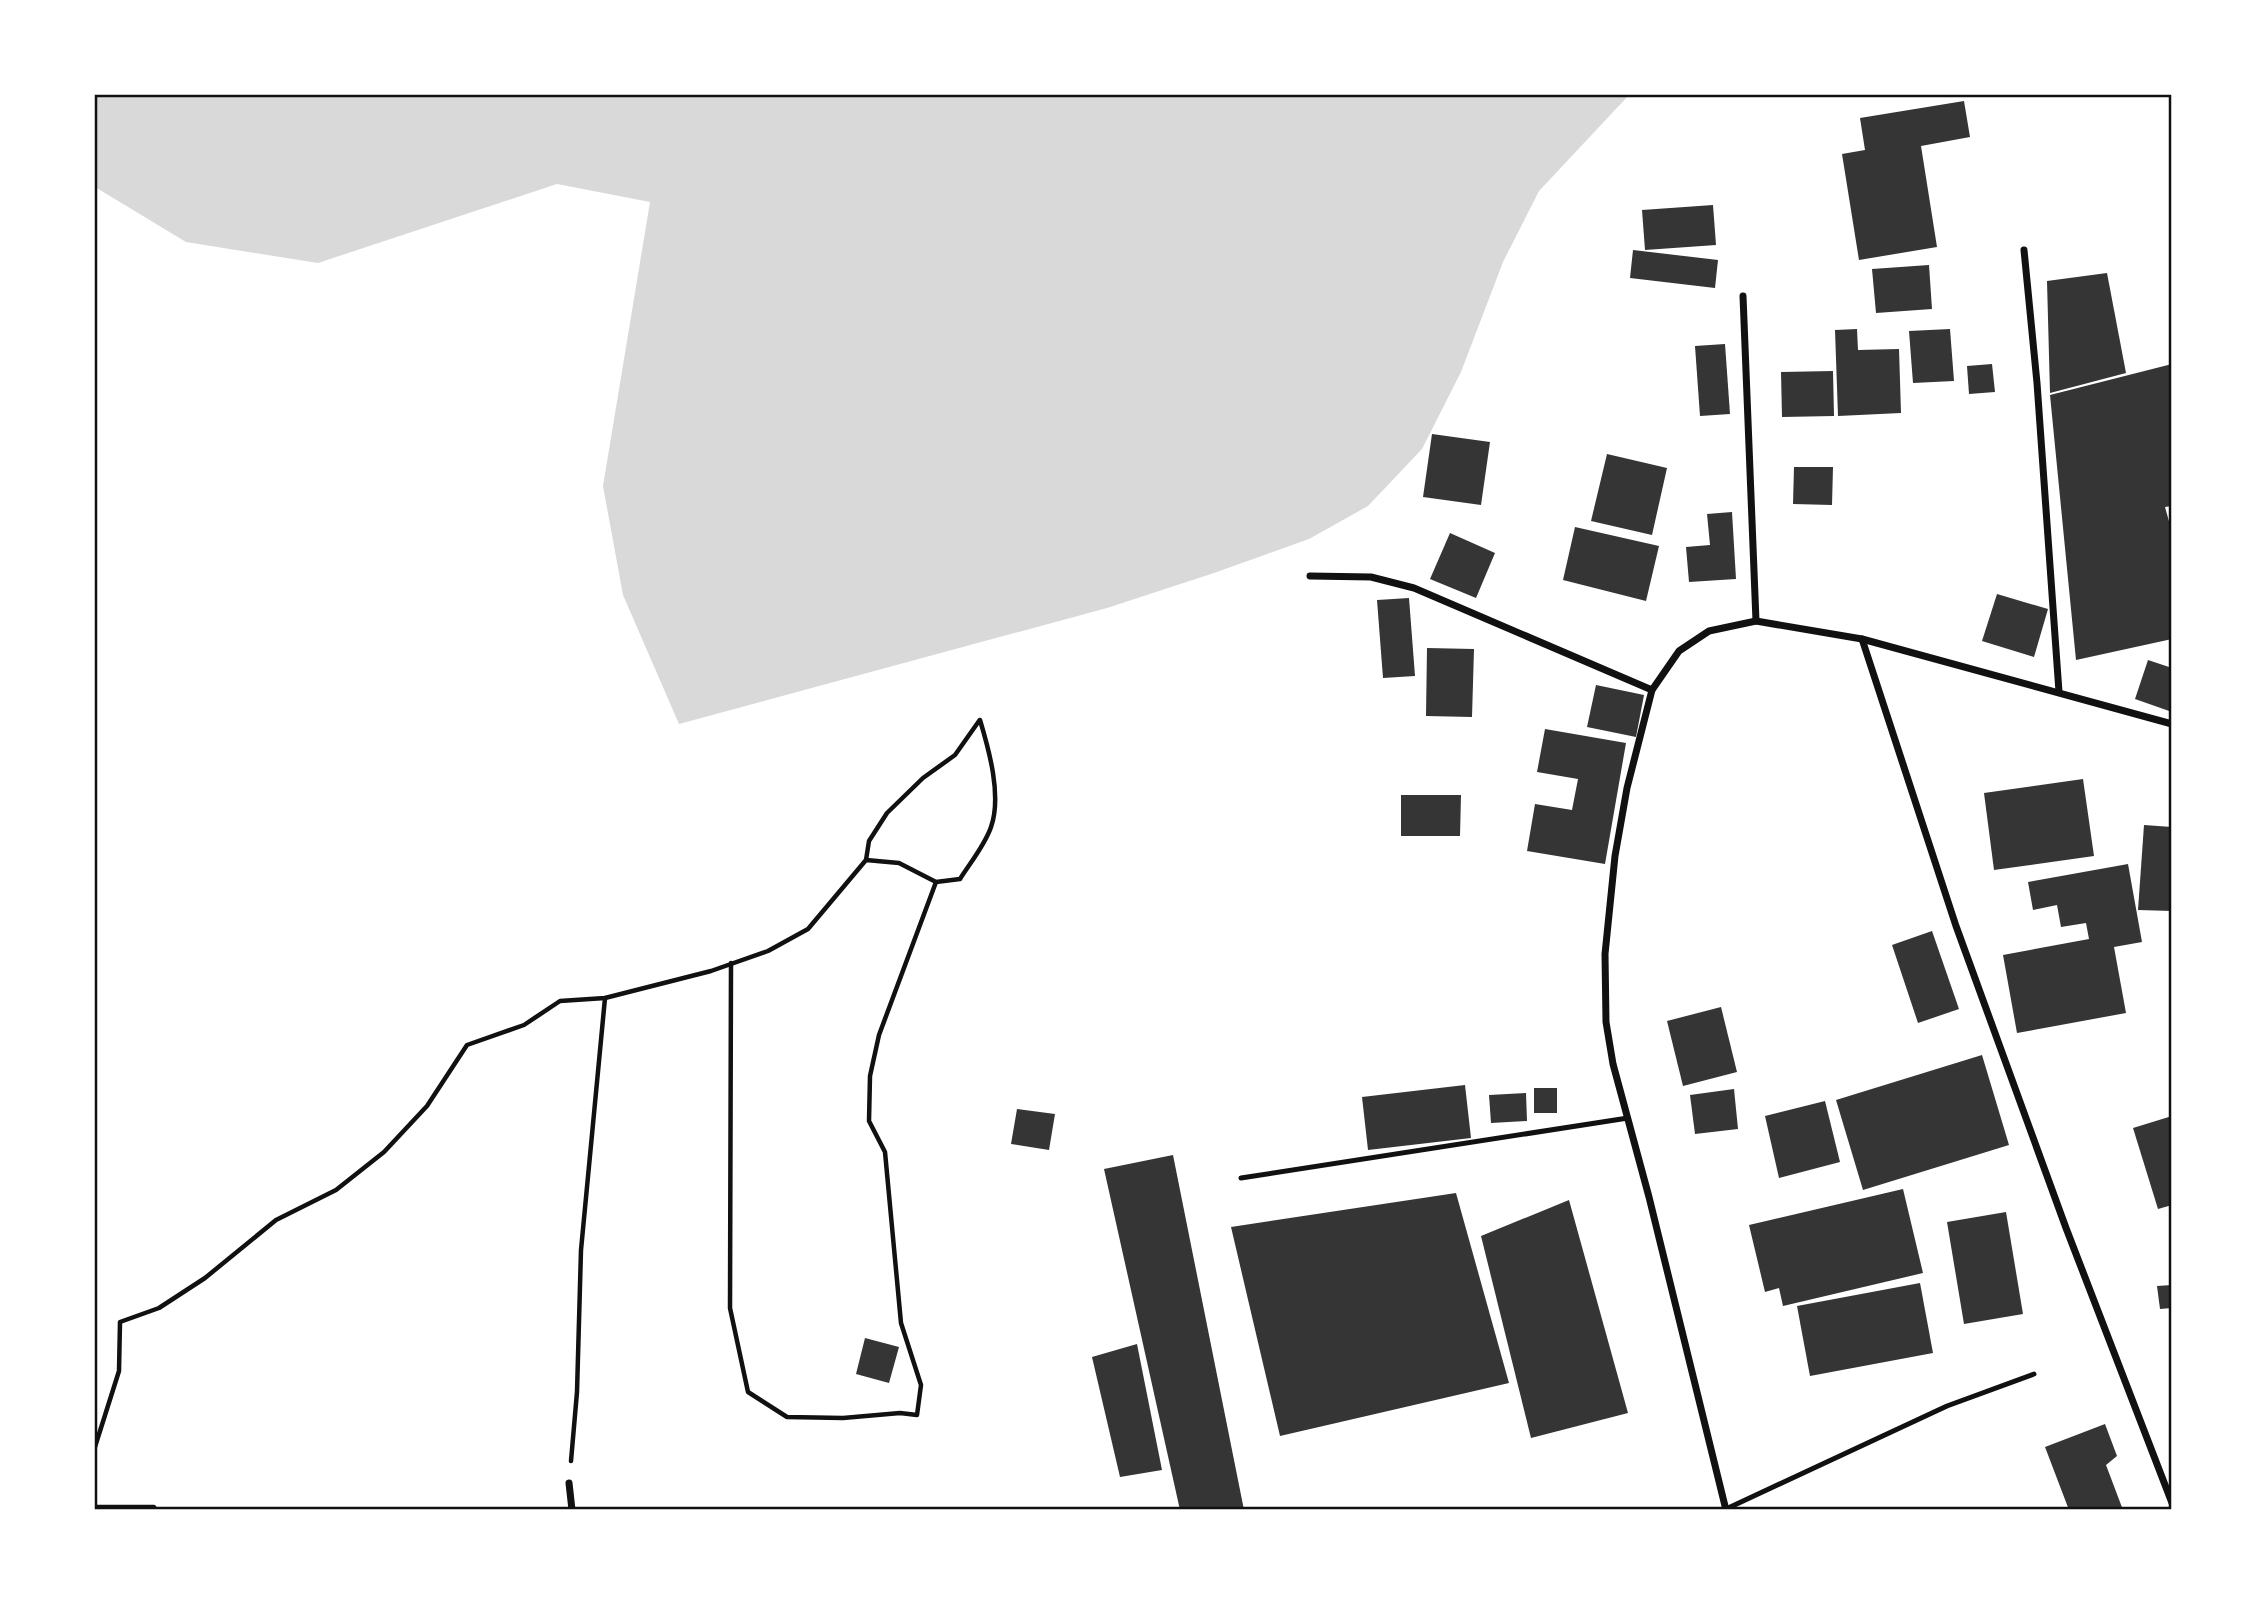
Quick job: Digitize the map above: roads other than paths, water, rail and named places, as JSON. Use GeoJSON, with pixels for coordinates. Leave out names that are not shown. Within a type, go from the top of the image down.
{"type":"FeatureCollection","features":[{"type":"Feature","properties":{"kind":"street"},"geometry":{"type":"LineString","coordinates":[[2024,250],[2037,383],[2059,692]]}},
{"type":"Feature","properties":{"kind":"street"},"geometry":{"type":"LineString","coordinates":[[1743,296],[1756,621]]}},
{"type":"Feature","properties":{"kind":"street"},"geometry":{"type":"LineString","coordinates":[[1310,576],[1371,577],[1414,588],[1652,690]]}},
{"type":"Feature","properties":{"kind":"street"},"geometry":{"type":"LineString","coordinates":[[1726,1509],[1613,1064],[1606,1022],[1605,954],[1615,856],[1625,801],[1652,690],[1679,650],[1709,631],[1756,621],[1862,639],[2172,724]]}},
{"type":"Feature","properties":{"kind":"street"},"geometry":{"type":"LineString","coordinates":[[1862,639],[1956,926],[2066,1228],[2172,1503]]}},
{"type":"Feature","properties":{"kind":"street"},"geometry":{"type":"LineString","coordinates":[[569,1483],[572,1510]]}},
{"type":"Feature","properties":{"kind":"lane"},"geometry":{"type":"LineString","coordinates":[[1241,1178],[1628,1118]]}},
{"type":"Feature","properties":{"kind":"lane"},"geometry":{"type":"LineString","coordinates":[[1726,1509],[1947,1406],[2034,1374]]}}]}
